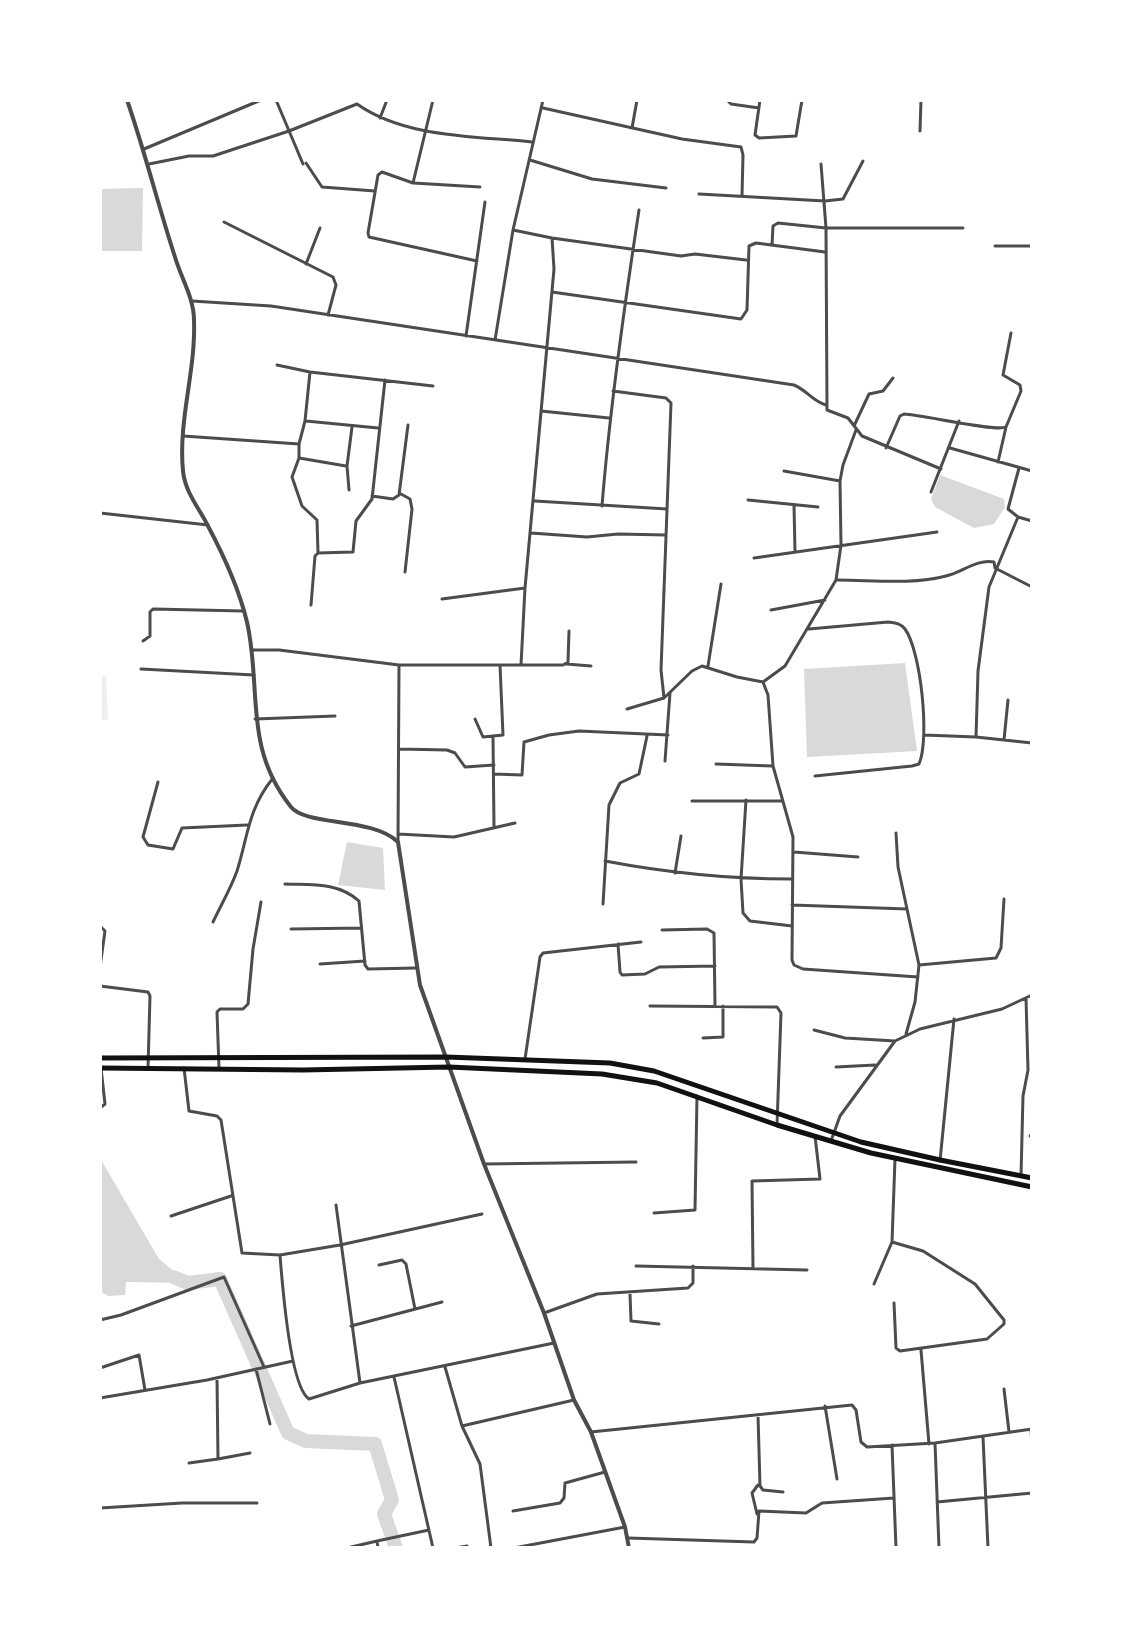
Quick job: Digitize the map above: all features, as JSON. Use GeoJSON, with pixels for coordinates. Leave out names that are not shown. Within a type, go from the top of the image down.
{"type":"FeatureCollection","features":[{"type":"Feature","properties":{"kind":"main road"},"geometry":{"type":"LineString","coordinates":[[100,1058],[446,1057],[587,1061],[632,1066],[833,1133],[940,1160],[1032,1178]]}},
{"type":"Feature","properties":{"kind":"main road"},"geometry":{"type":"LineString","coordinates":[[101,1068],[303,1070],[449,1067],[602,1074],[657,1083],[777,1125],[895,1159],[1032,1187]]}},
{"type":"Feature","properties":{"kind":"street"},"geometry":{"type":"LineString","coordinates":[[127,100],[149,164],[175,260],[192,301],[193,344],[183,412],[186,485],[233,579],[243,611],[252,650],[255,719],[273,778],[288,804],[300,816],[385,831],[398,842]]}},
{"type":"Feature","properties":{"kind":"street"},"geometry":{"type":"LineString","coordinates":[[144,149],[261,100]]}},
{"type":"Feature","properties":{"kind":"street"},"geometry":{"type":"LineString","coordinates":[[276,100],[304,164],[322,187],[375,191]]}},
{"type":"Feature","properties":{"kind":"street"},"geometry":{"type":"LineString","coordinates":[[380,118],[387,100]]}},
{"type":"Feature","properties":{"kind":"street"},"geometry":{"type":"LineString","coordinates":[[413,183],[433,100]]}},
{"type":"Feature","properties":{"kind":"street"},"geometry":{"type":"LineString","coordinates":[[495,341],[513,230],[543,100]]}},
{"type":"Feature","properties":{"kind":"street"},"geometry":{"type":"LineString","coordinates":[[632,128],[637,100]]}},
{"type":"Feature","properties":{"kind":"street"},"geometry":{"type":"LineString","coordinates":[[727,100],[731,104],[759,108]]}},
{"type":"Feature","properties":{"kind":"street"},"geometry":{"type":"LineString","coordinates":[[760,100],[756,137],[793,138],[798,133],[802,100]]}},
{"type":"Feature","properties":{"kind":"street"},"geometry":{"type":"LineString","coordinates":[[920,131],[921,100]]}},
{"type":"Feature","properties":{"kind":"street"},"geometry":{"type":"LineString","coordinates":[[149,164],[189,156],[213,156],[357,104],[380,118],[426,130],[533,142]]}},
{"type":"Feature","properties":{"kind":"street"},"geometry":{"type":"LineString","coordinates":[[542,108],[682,139],[741,147],[742,196]]}},
{"type":"Feature","properties":{"kind":"street"},"geometry":{"type":"LineString","coordinates":[[529,160],[592,179],[666,188]]}},
{"type":"Feature","properties":{"kind":"street"},"geometry":{"type":"LineString","coordinates":[[699,194],[825,201],[843,199],[863,161]]}},
{"type":"Feature","properties":{"kind":"street"},"geometry":{"type":"LineString","coordinates":[[821,164],[826,228],[828,411],[848,418],[855,428],[886,448],[941,469]]}},
{"type":"Feature","properties":{"kind":"street"},"geometry":{"type":"LineString","coordinates":[[477,261],[372,239],[368,233],[377,178],[382,172],[413,183],[480,187]]}},
{"type":"Feature","properties":{"kind":"street"},"geometry":{"type":"LineString","coordinates":[[466,336],[485,202]]}},
{"type":"Feature","properties":{"kind":"street"},"geometry":{"type":"LineString","coordinates":[[602,506],[615,360],[627,303],[639,210]]}},
{"type":"Feature","properties":{"kind":"street"},"geometry":{"type":"LineString","coordinates":[[224,222],[333,277],[328,315]]}},
{"type":"Feature","properties":{"kind":"street"},"geometry":{"type":"LineString","coordinates":[[772,245],[775,223],[826,228],[963,228]]}},
{"type":"Feature","properties":{"kind":"street"},"geometry":{"type":"LineString","coordinates":[[306,264],[320,228]]}},
{"type":"Feature","properties":{"kind":"street"},"geometry":{"type":"LineString","coordinates":[[513,230],[633,250],[746,260]]}},
{"type":"Feature","properties":{"kind":"street"},"geometry":{"type":"LineString","coordinates":[[521,665],[525,588],[554,269],[552,238]]}},
{"type":"Feature","properties":{"kind":"street"},"geometry":{"type":"LineString","coordinates":[[552,292],[741,319],[747,310],[746,260],[752,244],[825,252]]}},
{"type":"Feature","properties":{"kind":"street"},"geometry":{"type":"LineString","coordinates":[[995,246],[1032,246]]}},
{"type":"Feature","properties":{"kind":"street"},"geometry":{"type":"LineString","coordinates":[[192,301],[271,306],[794,385],[813,401],[826,405]]}},
{"type":"Feature","properties":{"kind":"street"},"geometry":{"type":"LineString","coordinates":[[998,462],[1006,427],[1021,391],[1020,385],[1003,375],[1011,333]]}},
{"type":"Feature","properties":{"kind":"street"},"geometry":{"type":"LineString","coordinates":[[277,365],[310,372],[433,386]]}},
{"type":"Feature","properties":{"kind":"street"},"geometry":{"type":"LineString","coordinates":[[310,372],[299,458],[292,480],[302,506],[316,517],[318,553],[314,558],[311,605]]}},
{"type":"Feature","properties":{"kind":"street"},"geometry":{"type":"LineString","coordinates":[[627,709],[664,698],[692,671],[708,666],[737,677],[763,682],[785,666],[836,580],[841,545],[840,481],[867,396],[883,391],[893,378]]}},
{"type":"Feature","properties":{"kind":"street"},"geometry":{"type":"LineString","coordinates":[[318,553],[353,552],[356,521],[372,496],[385,380]]}},
{"type":"Feature","properties":{"kind":"street"},"geometry":{"type":"LineString","coordinates":[[613,391],[670,399],[661,670],[664,698]]}},
{"type":"Feature","properties":{"kind":"street"},"geometry":{"type":"LineString","coordinates":[[541,411],[609,418]]}},
{"type":"Feature","properties":{"kind":"street"},"geometry":{"type":"LineString","coordinates":[[886,448],[901,415],[959,421],[998,430],[1006,427]]}},
{"type":"Feature","properties":{"kind":"street"},"geometry":{"type":"LineString","coordinates":[[305,421],[378,428]]}},
{"type":"Feature","properties":{"kind":"street"},"geometry":{"type":"LineString","coordinates":[[931,492],[959,421]]}},
{"type":"Feature","properties":{"kind":"street"},"geometry":{"type":"LineString","coordinates":[[372,496],[393,499],[400,494],[408,425]]}},
{"type":"Feature","properties":{"kind":"street"},"geometry":{"type":"LineString","coordinates":[[349,490],[347,466],[352,427]]}},
{"type":"Feature","properties":{"kind":"street"},"geometry":{"type":"LineString","coordinates":[[183,436],[299,444]]}},
{"type":"Feature","properties":{"kind":"street"},"geometry":{"type":"LineString","coordinates":[[950,448],[1032,471]]}},
{"type":"Feature","properties":{"kind":"street"},"geometry":{"type":"LineString","coordinates":[[299,458],[347,466]]}},
{"type":"Feature","properties":{"kind":"street"},"geometry":{"type":"LineString","coordinates":[[1019,468],[1008,504],[1010,512],[1032,521]]}},
{"type":"Feature","properties":{"kind":"street"},"geometry":{"type":"LineString","coordinates":[[784,471],[840,481]]}},
{"type":"Feature","properties":{"kind":"street"},"geometry":{"type":"LineString","coordinates":[[400,494],[409,497],[412,504],[405,572]]}},
{"type":"Feature","properties":{"kind":"street"},"geometry":{"type":"LineString","coordinates":[[748,500],[818,507]]}},
{"type":"Feature","properties":{"kind":"street"},"geometry":{"type":"LineString","coordinates":[[535,501],[667,509]]}},
{"type":"Feature","properties":{"kind":"street"},"geometry":{"type":"LineString","coordinates":[[794,505],[795,552]]}},
{"type":"Feature","properties":{"kind":"street"},"geometry":{"type":"LineString","coordinates":[[100,513],[208,525]]}},
{"type":"Feature","properties":{"kind":"street"},"geometry":{"type":"LineString","coordinates":[[976,737],[978,671],[989,587],[1018,517]]}},
{"type":"Feature","properties":{"kind":"street"},"geometry":{"type":"LineString","coordinates":[[754,558],[937,532]]}},
{"type":"Feature","properties":{"kind":"street"},"geometry":{"type":"LineString","coordinates":[[531,533],[587,537],[666,535]]}},
{"type":"Feature","properties":{"kind":"street"},"geometry":{"type":"LineString","coordinates":[[836,580],[917,580],[946,576],[984,560],[994,562],[995,568]]}},
{"type":"Feature","properties":{"kind":"street"},"geometry":{"type":"LineString","coordinates":[[995,568],[1032,587]]}},
{"type":"Feature","properties":{"kind":"street"},"geometry":{"type":"LineString","coordinates":[[708,666],[721,584]]}},
{"type":"Feature","properties":{"kind":"street"},"geometry":{"type":"LineString","coordinates":[[442,599],[525,588]]}},
{"type":"Feature","properties":{"kind":"street"},"geometry":{"type":"LineString","coordinates":[[771,610],[825,600]]}},
{"type":"Feature","properties":{"kind":"street"},"geometry":{"type":"LineString","coordinates":[[143,641],[150,636],[150,612],[153,609],[243,611]]}},
{"type":"Feature","properties":{"kind":"street"},"geometry":{"type":"LineString","coordinates":[[809,629],[888,622],[898,623],[904,628],[918,658],[924,735],[921,759],[912,766],[815,776]]}},
{"type":"Feature","properties":{"kind":"street"},"geometry":{"type":"LineString","coordinates":[[566,664],[569,631]]}},
{"type":"Feature","properties":{"kind":"street"},"geometry":{"type":"LineString","coordinates":[[252,650],[279,650],[399,665],[591,666]]}},
{"type":"Feature","properties":{"kind":"street"},"geometry":{"type":"LineString","coordinates":[[399,665],[398,842],[420,985],[574,1400],[591,1432],[625,1527],[629,1548]]}},
{"type":"Feature","properties":{"kind":"street"},"geometry":{"type":"LineString","coordinates":[[475,719],[483,737],[503,735],[500,665]]}},
{"type":"Feature","properties":{"kind":"street"},"geometry":{"type":"LineString","coordinates":[[141,669],[254,675]]}},
{"type":"Feature","properties":{"kind":"street"},"geometry":{"type":"LineString","coordinates":[[763,682],[768,695],[773,766],[793,837],[792,960],[797,968],[918,977]]}},
{"type":"Feature","properties":{"kind":"street"},"geometry":{"type":"LineString","coordinates":[[665,761],[670,693]]}},
{"type":"Feature","properties":{"kind":"street"},"geometry":{"type":"LineString","coordinates":[[1004,740],[1008,700]]}},
{"type":"Feature","properties":{"kind":"street"},"geometry":{"type":"LineString","coordinates":[[255,719],[335,716]]}},
{"type":"Feature","properties":{"kind":"street"},"geometry":{"type":"LineString","coordinates":[[494,774],[522,775],[524,742],[549,735],[596,730],[668,735]]}},
{"type":"Feature","properties":{"kind":"street"},"geometry":{"type":"LineString","coordinates":[[603,904],[611,797],[623,780],[639,774],[648,735]]}},
{"type":"Feature","properties":{"kind":"street"},"geometry":{"type":"LineString","coordinates":[[924,735],[1032,743]]}},
{"type":"Feature","properties":{"kind":"street"},"geometry":{"type":"LineString","coordinates":[[493,736],[494,828]]}},
{"type":"Feature","properties":{"kind":"street"},"geometry":{"type":"LineString","coordinates":[[399,749],[447,750],[455,753],[465,767],[494,765]]}},
{"type":"Feature","properties":{"kind":"street"},"geometry":{"type":"LineString","coordinates":[[716,764],[773,766]]}},
{"type":"Feature","properties":{"kind":"street"},"geometry":{"type":"LineString","coordinates":[[213,922],[236,873],[247,825],[258,798],[273,778]]}},
{"type":"Feature","properties":{"kind":"street"},"geometry":{"type":"LineString","coordinates":[[158,782],[143,837],[148,845],[173,849],[185,827],[247,825]]}},
{"type":"Feature","properties":{"kind":"street"},"geometry":{"type":"LineString","coordinates":[[746,800],[741,879],[743,913],[745,918],[792,926]]}},
{"type":"Feature","properties":{"kind":"street"},"geometry":{"type":"LineString","coordinates":[[692,801],[782,801]]}},
{"type":"Feature","properties":{"kind":"street"},"geometry":{"type":"LineString","coordinates":[[398,834],[454,837],[515,823]]}},
{"type":"Feature","properties":{"kind":"street"},"geometry":{"type":"LineString","coordinates":[[896,833],[898,867],[919,965],[915,1002],[906,1034]]}},
{"type":"Feature","properties":{"kind":"street"},"geometry":{"type":"LineString","coordinates":[[675,873],[681,836]]}},
{"type":"Feature","properties":{"kind":"street"},"geometry":{"type":"LineString","coordinates":[[794,852],[858,857]]}},
{"type":"Feature","properties":{"kind":"street"},"geometry":{"type":"LineString","coordinates":[[605,861],[675,873],[741,879],[794,879]]}},
{"type":"Feature","properties":{"kind":"street"},"geometry":{"type":"LineString","coordinates":[[285,884],[328,885],[350,893],[359,901],[367,968],[416,968]]}},
{"type":"Feature","properties":{"kind":"street"},"geometry":{"type":"LineString","coordinates":[[919,965],[996,958],[1001,948],[1004,899]]}},
{"type":"Feature","properties":{"kind":"street"},"geometry":{"type":"LineString","coordinates":[[219,1068],[217,1012],[220,1009],[243,1009],[248,1004],[261,902]]}},
{"type":"Feature","properties":{"kind":"street"},"geometry":{"type":"LineString","coordinates":[[792,905],[907,909]]}},
{"type":"Feature","properties":{"kind":"street"},"geometry":{"type":"LineString","coordinates":[[100,926],[105,931],[100,967]]}},
{"type":"Feature","properties":{"kind":"street"},"geometry":{"type":"LineString","coordinates":[[291,929],[361,928]]}},
{"type":"Feature","properties":{"kind":"street"},"geometry":{"type":"LineString","coordinates":[[662,930],[711,930],[715,937],[715,1006]]}},
{"type":"Feature","properties":{"kind":"street"},"geometry":{"type":"LineString","coordinates":[[525,1059],[540,957],[547,951],[641,942]]}},
{"type":"Feature","properties":{"kind":"street"},"geometry":{"type":"LineString","coordinates":[[618,944],[622,975],[645,974],[659,967],[715,966]]}},
{"type":"Feature","properties":{"kind":"street"},"geometry":{"type":"LineString","coordinates":[[320,964],[365,961]]}},
{"type":"Feature","properties":{"kind":"street"},"geometry":{"type":"LineString","coordinates":[[100,986],[148,992],[148,1068]]}},
{"type":"Feature","properties":{"kind":"street"},"geometry":{"type":"LineString","coordinates":[[831,1141],[840,1116],[895,1041],[906,1034],[954,1019],[1002,1009],[1032,995]]}},
{"type":"Feature","properties":{"kind":"street"},"geometry":{"type":"LineString","coordinates":[[1021,1176],[1023,1096],[1028,1070],[1026,998]]}},
{"type":"Feature","properties":{"kind":"street"},"geometry":{"type":"LineString","coordinates":[[650,1006],[773,1006],[780,1010],[777,1125]]}},
{"type":"Feature","properties":{"kind":"street"},"geometry":{"type":"LineString","coordinates":[[703,1038],[723,1037],[723,1006]]}},
{"type":"Feature","properties":{"kind":"street"},"geometry":{"type":"LineString","coordinates":[[938,1169],[954,1019]]}},
{"type":"Feature","properties":{"kind":"street"},"geometry":{"type":"LineString","coordinates":[[814,1030],[845,1038],[895,1041]]}},
{"type":"Feature","properties":{"kind":"street"},"geometry":{"type":"LineString","coordinates":[[836,1067],[875,1065]]}},
{"type":"Feature","properties":{"kind":"street"},"geometry":{"type":"LineString","coordinates":[[100,1108],[105,1104],[101,1068]]}},
{"type":"Feature","properties":{"kind":"street"},"geometry":{"type":"LineString","coordinates":[[184,1068],[189,1111],[220,1117],[221,1120],[242,1253],[280,1255],[482,1214]]}},
{"type":"Feature","properties":{"kind":"street"},"geometry":{"type":"LineString","coordinates":[[654,1213],[695,1210],[697,1096]]}},
{"type":"Feature","properties":{"kind":"street"},"geometry":{"type":"LineString","coordinates":[[753,1268],[752,1181],[820,1179],[815,1136]]}},
{"type":"Feature","properties":{"kind":"street"},"geometry":{"type":"LineString","coordinates":[[874,1284],[892,1242],[895,1159]]}},
{"type":"Feature","properties":{"kind":"street"},"geometry":{"type":"LineString","coordinates":[[484,1164],[636,1162]]}},
{"type":"Feature","properties":{"kind":"street"},"geometry":{"type":"LineString","coordinates":[[171,1216],[231,1196]]}},
{"type":"Feature","properties":{"kind":"street"},"geometry":{"type":"LineString","coordinates":[[336,1205],[360,1383]]}},
{"type":"Feature","properties":{"kind":"street"},"geometry":{"type":"LineString","coordinates":[[892,1242],[923,1251],[975,1284],[1004,1322],[987,1339],[900,1351],[896,1348],[894,1303]]}},
{"type":"Feature","properties":{"kind":"street"},"geometry":{"type":"LineString","coordinates":[[280,1255],[293,1361],[303,1396],[309,1399],[360,1383],[554,1343]]}},
{"type":"Feature","properties":{"kind":"street"},"geometry":{"type":"LineString","coordinates":[[379,1265],[402,1260],[406,1264],[415,1309]]}},
{"type":"Feature","properties":{"kind":"street"},"geometry":{"type":"LineString","coordinates":[[636,1266],[807,1270]]}},
{"type":"Feature","properties":{"kind":"street"},"geometry":{"type":"LineString","coordinates":[[544,1313],[576,1304],[588,1296],[688,1288],[693,1283],[693,1266]]}},
{"type":"Feature","properties":{"kind":"street"},"geometry":{"type":"LineString","coordinates":[[100,1320],[224,1277],[264,1367]]}},
{"type":"Feature","properties":{"kind":"street"},"geometry":{"type":"LineString","coordinates":[[630,1292],[631,1321],[659,1324]]}},
{"type":"Feature","properties":{"kind":"street"},"geometry":{"type":"LineString","coordinates":[[351,1326],[442,1302]]}},
{"type":"Feature","properties":{"kind":"street"},"geometry":{"type":"LineString","coordinates":[[921,1350],[929,1444]]}},
{"type":"Feature","properties":{"kind":"street"},"geometry":{"type":"LineString","coordinates":[[100,1368],[139,1355],[145,1391]]}},
{"type":"Feature","properties":{"kind":"street"},"geometry":{"type":"LineString","coordinates":[[100,1398],[293,1361]]}},
{"type":"Feature","properties":{"kind":"street"},"geometry":{"type":"LineString","coordinates":[[445,1367],[462,1426],[480,1464],[491,1548]]}},
{"type":"Feature","properties":{"kind":"street"},"geometry":{"type":"LineString","coordinates":[[256,1369],[270,1424]]}},
{"type":"Feature","properties":{"kind":"street"},"geometry":{"type":"LineString","coordinates":[[394,1377],[433,1548]]}},
{"type":"Feature","properties":{"kind":"street"},"geometry":{"type":"LineString","coordinates":[[217,1378],[218,1459]]}},
{"type":"Feature","properties":{"kind":"street"},"geometry":{"type":"LineString","coordinates":[[1004,1389],[1009,1432]]}},
{"type":"Feature","properties":{"kind":"street"},"geometry":{"type":"LineString","coordinates":[[462,1426],[574,1400]]}},
{"type":"Feature","properties":{"kind":"street"},"geometry":{"type":"LineString","coordinates":[[591,1432],[852,1405],[864,1447],[929,1444],[1031,1430],[1032,1445]]}},
{"type":"Feature","properties":{"kind":"street"},"geometry":{"type":"LineString","coordinates":[[825,1406],[837,1479]]}},
{"type":"Feature","properties":{"kind":"street"},"geometry":{"type":"LineString","coordinates":[[758,1415],[759,1483],[763,1490],[783,1492]]}},
{"type":"Feature","properties":{"kind":"street"},"geometry":{"type":"LineString","coordinates":[[983,1437],[988,1548]]}},
{"type":"Feature","properties":{"kind":"street"},"geometry":{"type":"LineString","coordinates":[[935,1443],[939,1548]]}},
{"type":"Feature","properties":{"kind":"street"},"geometry":{"type":"LineString","coordinates":[[892,1445],[896,1548]]}},
{"type":"Feature","properties":{"kind":"street"},"geometry":{"type":"LineString","coordinates":[[189,1463],[250,1453]]}},
{"type":"Feature","properties":{"kind":"street"},"geometry":{"type":"LineString","coordinates":[[513,1511],[560,1503],[564,1498],[565,1483],[605,1472]]}},
{"type":"Feature","properties":{"kind":"street"},"geometry":{"type":"LineString","coordinates":[[628,1538],[757,1540],[757,1514],[752,1493],[759,1483]]}},
{"type":"Feature","properties":{"kind":"street"},"geometry":{"type":"LineString","coordinates":[[937,1502],[1032,1493]]}},
{"type":"Feature","properties":{"kind":"street"},"geometry":{"type":"LineString","coordinates":[[757,1514],[759,1511],[806,1513],[822,1503],[894,1498]]}},
{"type":"Feature","properties":{"kind":"street"},"geometry":{"type":"LineString","coordinates":[[100,1508],[257,1503]]}},
{"type":"Feature","properties":{"kind":"street"},"geometry":{"type":"LineString","coordinates":[[514,1548],[625,1527]]}},
{"type":"Feature","properties":{"kind":"street"},"geometry":{"type":"LineString","coordinates":[[347,1548],[429,1530]]}},
{"type":"Feature","properties":{"kind":"street"},"geometry":{"type":"LineString","coordinates":[[377,1541],[378,1548]]}},
{"type":"Feature","properties":{"kind":"street"},"geometry":{"type":"LineString","coordinates":[[747,1542],[747,1548]]}},
{"type":"Feature","properties":{"kind":"street"},"geometry":{"type":"LineString","coordinates":[[455,1548],[467,1546]]}},
{"type":"Feature","properties":{"kind":"shaded area"},"geometry":{"type":"Polygon","coordinates":[[[143,188],[142,251],[100,251],[100,189],[143,188]]]}},
{"type":"Feature","properties":{"kind":"shaded area"},"geometry":{"type":"Polygon","coordinates":[[[940,475],[1004,499],[1005,507],[994,524],[974,528],[935,507],[931,499],[940,475]]]}},
{"type":"Feature","properties":{"kind":"shaded area"},"geometry":{"type":"Polygon","coordinates":[[[905,663],[917,751],[807,757],[804,669],[905,663]]]}},
{"type":"Feature","properties":{"kind":"shaded area"},"geometry":{"type":"Polygon","coordinates":[[[100,676],[106,676],[108,720],[100,719],[100,676]]]}},
{"type":"Feature","properties":{"kind":"shaded area"},"geometry":{"type":"Polygon","coordinates":[[[347,842],[383,848],[385,890],[338,885],[347,842]]]}},
{"type":"Feature","properties":{"kind":"shaded area"},"geometry":{"type":"Polygon","coordinates":[[[100,1158],[159,1259],[188,1283],[126,1282],[125,1295],[108,1296],[100,1291],[100,1158]]]}},
{"type":"Feature","properties":{"kind":"waterway"},"geometry":{"type":"LineString","coordinates":[[173,1277],[188,1283],[220,1279],[288,1433],[306,1441],[375,1444],[392,1500],[384,1514],[396,1548]]}}]}
